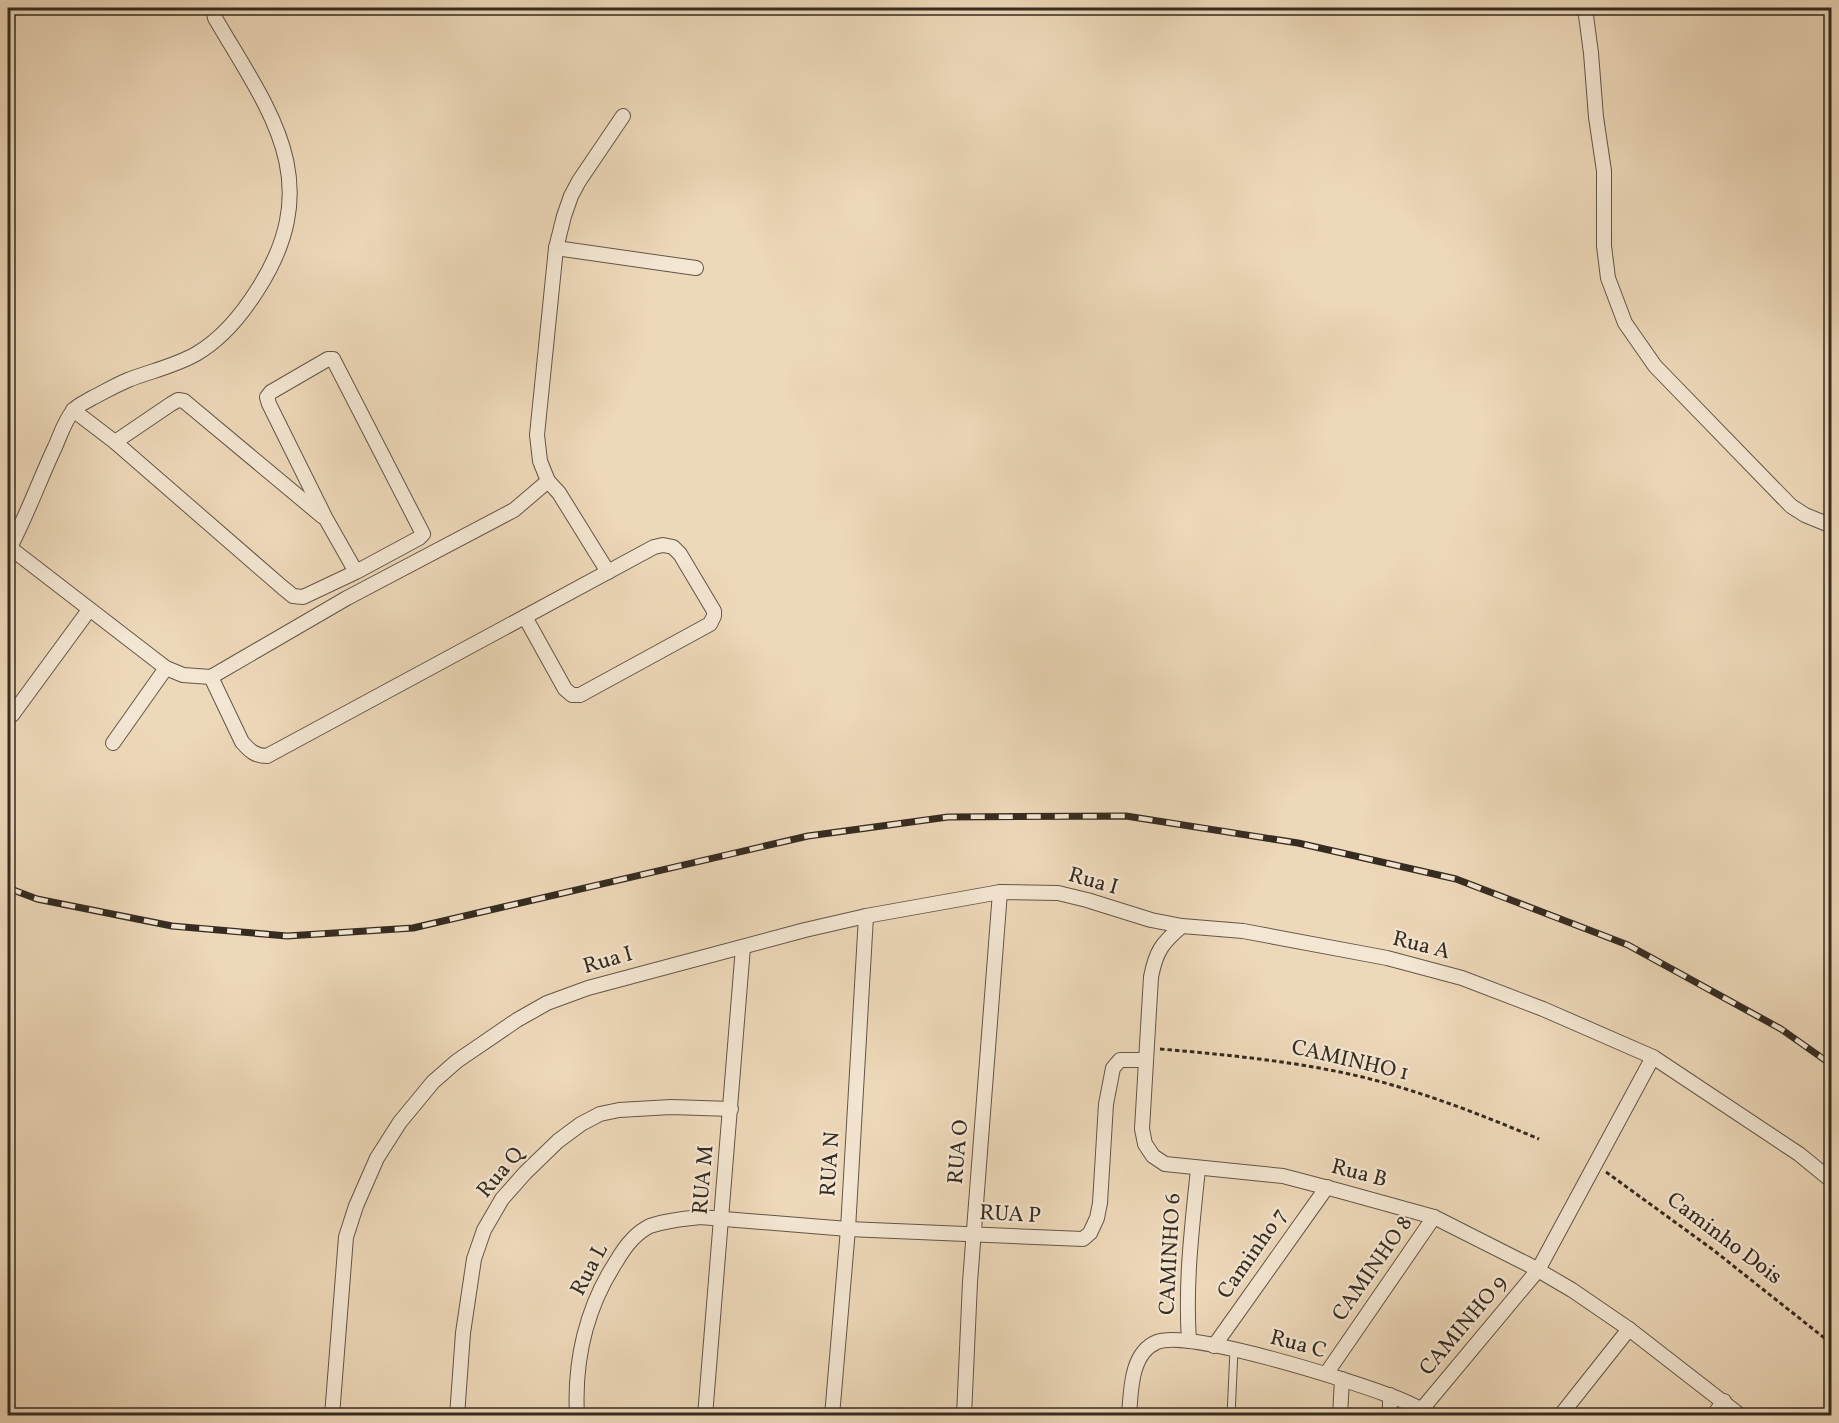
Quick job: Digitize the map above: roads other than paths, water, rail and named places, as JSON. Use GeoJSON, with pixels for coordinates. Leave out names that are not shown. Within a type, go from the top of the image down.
{"type":"FeatureCollection","features":[{"type":"Feature","properties":{"kind":"street"},"geometry":{"type":"LineString","coordinates":[[213,8],[215,18],[269,110],[282,143],[288,169],[290,194],[290,215],[284,240],[278,255],[249,303],[213,343],[168,367],[119,384],[74,410],[8,549],[166,668],[183,675],[211,677],[347,598],[514,510],[548,481]]}},
{"type":"Feature","properties":{"kind":"street"},"geometry":{"type":"LineString","coordinates":[[1585,8],[1604,171],[1604,246],[1608,278],[1624,323],[1655,366],[1783,498],[1805,515],[1832,526]]}},
{"type":"Feature","properties":{"kind":"street"},"geometry":{"type":"LineString","coordinates":[[608,572],[559,493],[548,481],[540,461],[537,435],[556,248],[571,196],[623,116]]}},
{"type":"Feature","properties":{"kind":"street"},"geometry":{"type":"LineString","coordinates":[[556,248],[696,268]]}},
{"type":"Feature","properties":{"kind":"street"},"geometry":{"type":"LineString","coordinates":[[74,410],[115,442],[293,596],[303,597],[356,572],[423,534],[335,361],[330,358],[271,392],[267,397],[327,519],[356,572]]}},
{"type":"Feature","properties":{"kind":"street"},"geometry":{"type":"LineString","coordinates":[[115,442],[171,404],[178,400],[184,401],[327,519]]}},
{"type":"Feature","properties":{"kind":"street"},"geometry":{"type":"LineString","coordinates":[[211,677],[242,742],[258,756],[267,756],[654,547],[663,544],[673,547],[680,554],[714,611],[710,624],[580,695],[572,696],[565,689],[525,617]]}},
{"type":"Feature","properties":{"kind":"street"},"geometry":{"type":"LineString","coordinates":[[12,715],[89,610]]}},
{"type":"Feature","properties":{"kind":"street"},"geometry":{"type":"LineString","coordinates":[[113,742],[166,668]]}},
{"type":"Feature","properties":{"kind":"street","name":"Rua I"},"geometry":{"type":"LineString","coordinates":[[332,1416],[346,1237],[356,1206],[377,1158],[400,1122],[432,1082],[485,1041],[547,1003],[588,988],[805,930],[866,916],[1000,892],[1058,893],[1088,900],[1151,921],[1166,923]]}},
{"type":"Feature","properties":{"kind":"street","name":"RUA O"},"geometry":{"type":"LineString","coordinates":[[964,1416],[974,1234],[1000,892]]}},
{"type":"Feature","properties":{"kind":"street","name":"RUA N"},"geometry":{"type":"LineString","coordinates":[[832,1416],[848,1229],[866,916]]}},
{"type":"Feature","properties":{"kind":"street","name":"Rua A"},"geometry":{"type":"LineString","coordinates":[[1166,923],[1243,930],[1387,958],[1462,978],[1544,1009],[1653,1057],[1799,1154],[1832,1181]]}},
{"type":"Feature","properties":{"kind":"street","name":"Rua B"},"geometry":{"type":"LineString","coordinates":[[1182,926],[1166,939],[1155,957],[1151,977],[1142,1129],[1145,1144],[1153,1156],[1165,1164],[1283,1176],[1434,1218],[1538,1270],[1572,1290],[1629,1329],[1741,1416]]}},
{"type":"Feature","properties":{"kind":"street","name":"RUA M"},"geometry":{"type":"LineString","coordinates":[[705,1416],[742,947]]}},
{"type":"Feature","properties":{"kind":"street","name":"RUA P"},"geometry":{"type":"LineString","coordinates":[[721,1218],[848,1229],[1083,1239],[1094,1227],[1100,1203],[1103,1127],[1113,1068],[1120,1060],[1146,1054]]}},
{"type":"Feature","properties":{"kind":"street"},"geometry":{"type":"LineString","coordinates":[[1538,1270],[1653,1057]]}},
{"type":"Feature","properties":{"kind":"street","name":"Rua Q"},"geometry":{"type":"LineString","coordinates":[[457,1416],[463,1333],[474,1259],[484,1230],[496,1209],[525,1173],[558,1141],[581,1124],[600,1114],[619,1110],[671,1107],[731,1109]]}},
{"type":"Feature","properties":{"kind":"street","name":"CAMINHO 6"},"geometry":{"type":"LineString","coordinates":[[1189,1341],[1186,1303],[1188,1261],[1198,1169]]}},
{"type":"Feature","properties":{"kind":"street","name":"Caminho 7"},"geometry":{"type":"LineString","coordinates":[[1214,1346],[1327,1187]]}},
{"type":"Feature","properties":{"kind":"street","name":"Rua L"},"geometry":{"type":"LineString","coordinates":[[577,1416],[578,1369],[592,1307],[601,1286],[625,1248],[643,1231],[662,1223],[700,1217],[721,1218]]}},
{"type":"Feature","properties":{"kind":"street","name":"CAMINHO 8"},"geometry":{"type":"LineString","coordinates":[[1326,1374],[1434,1218]]}},
{"type":"Feature","properties":{"kind":"street","name":"CAMINHO 9"},"geometry":{"type":"LineString","coordinates":[[1428,1412],[1538,1270]]}},
{"type":"Feature","properties":{"kind":"street"},"geometry":{"type":"LineString","coordinates":[[1560,1416],[1629,1329]]}},
{"type":"Feature","properties":{"kind":"street","name":"Rua C"},"geometry":{"type":"LineString","coordinates":[[1129,1416],[1138,1361],[1156,1342],[1168,1340],[1189,1341],[1234,1350],[1342,1378],[1390,1395],[1428,1412]]}},
{"type":"Feature","properties":{"kind":"street"},"geometry":{"type":"LineString","coordinates":[[1340,1416],[1342,1378]]}},
{"type":"Feature","properties":{"kind":"street"},"geometry":{"type":"LineString","coordinates":[[1390,1395],[1390,1416]]}},
{"type":"Feature","properties":{"kind":"street"},"geometry":{"type":"LineString","coordinates":[[1713,1416],[1724,1401]]}},
{"type":"Feature","properties":{"kind":"lane"},"geometry":{"type":"LineString","coordinates":[[1231,1416],[1234,1350]]}},
{"type":"Feature","properties":{"kind":"railway"},"geometry":{"type":"LineString","coordinates":[[8,888],[37,899],[172,926],[287,936],[413,928],[808,836],[948,817],[1126,816],[1298,843],[1456,879],[1628,945],[1781,1029],[1832,1065]]}}]}
